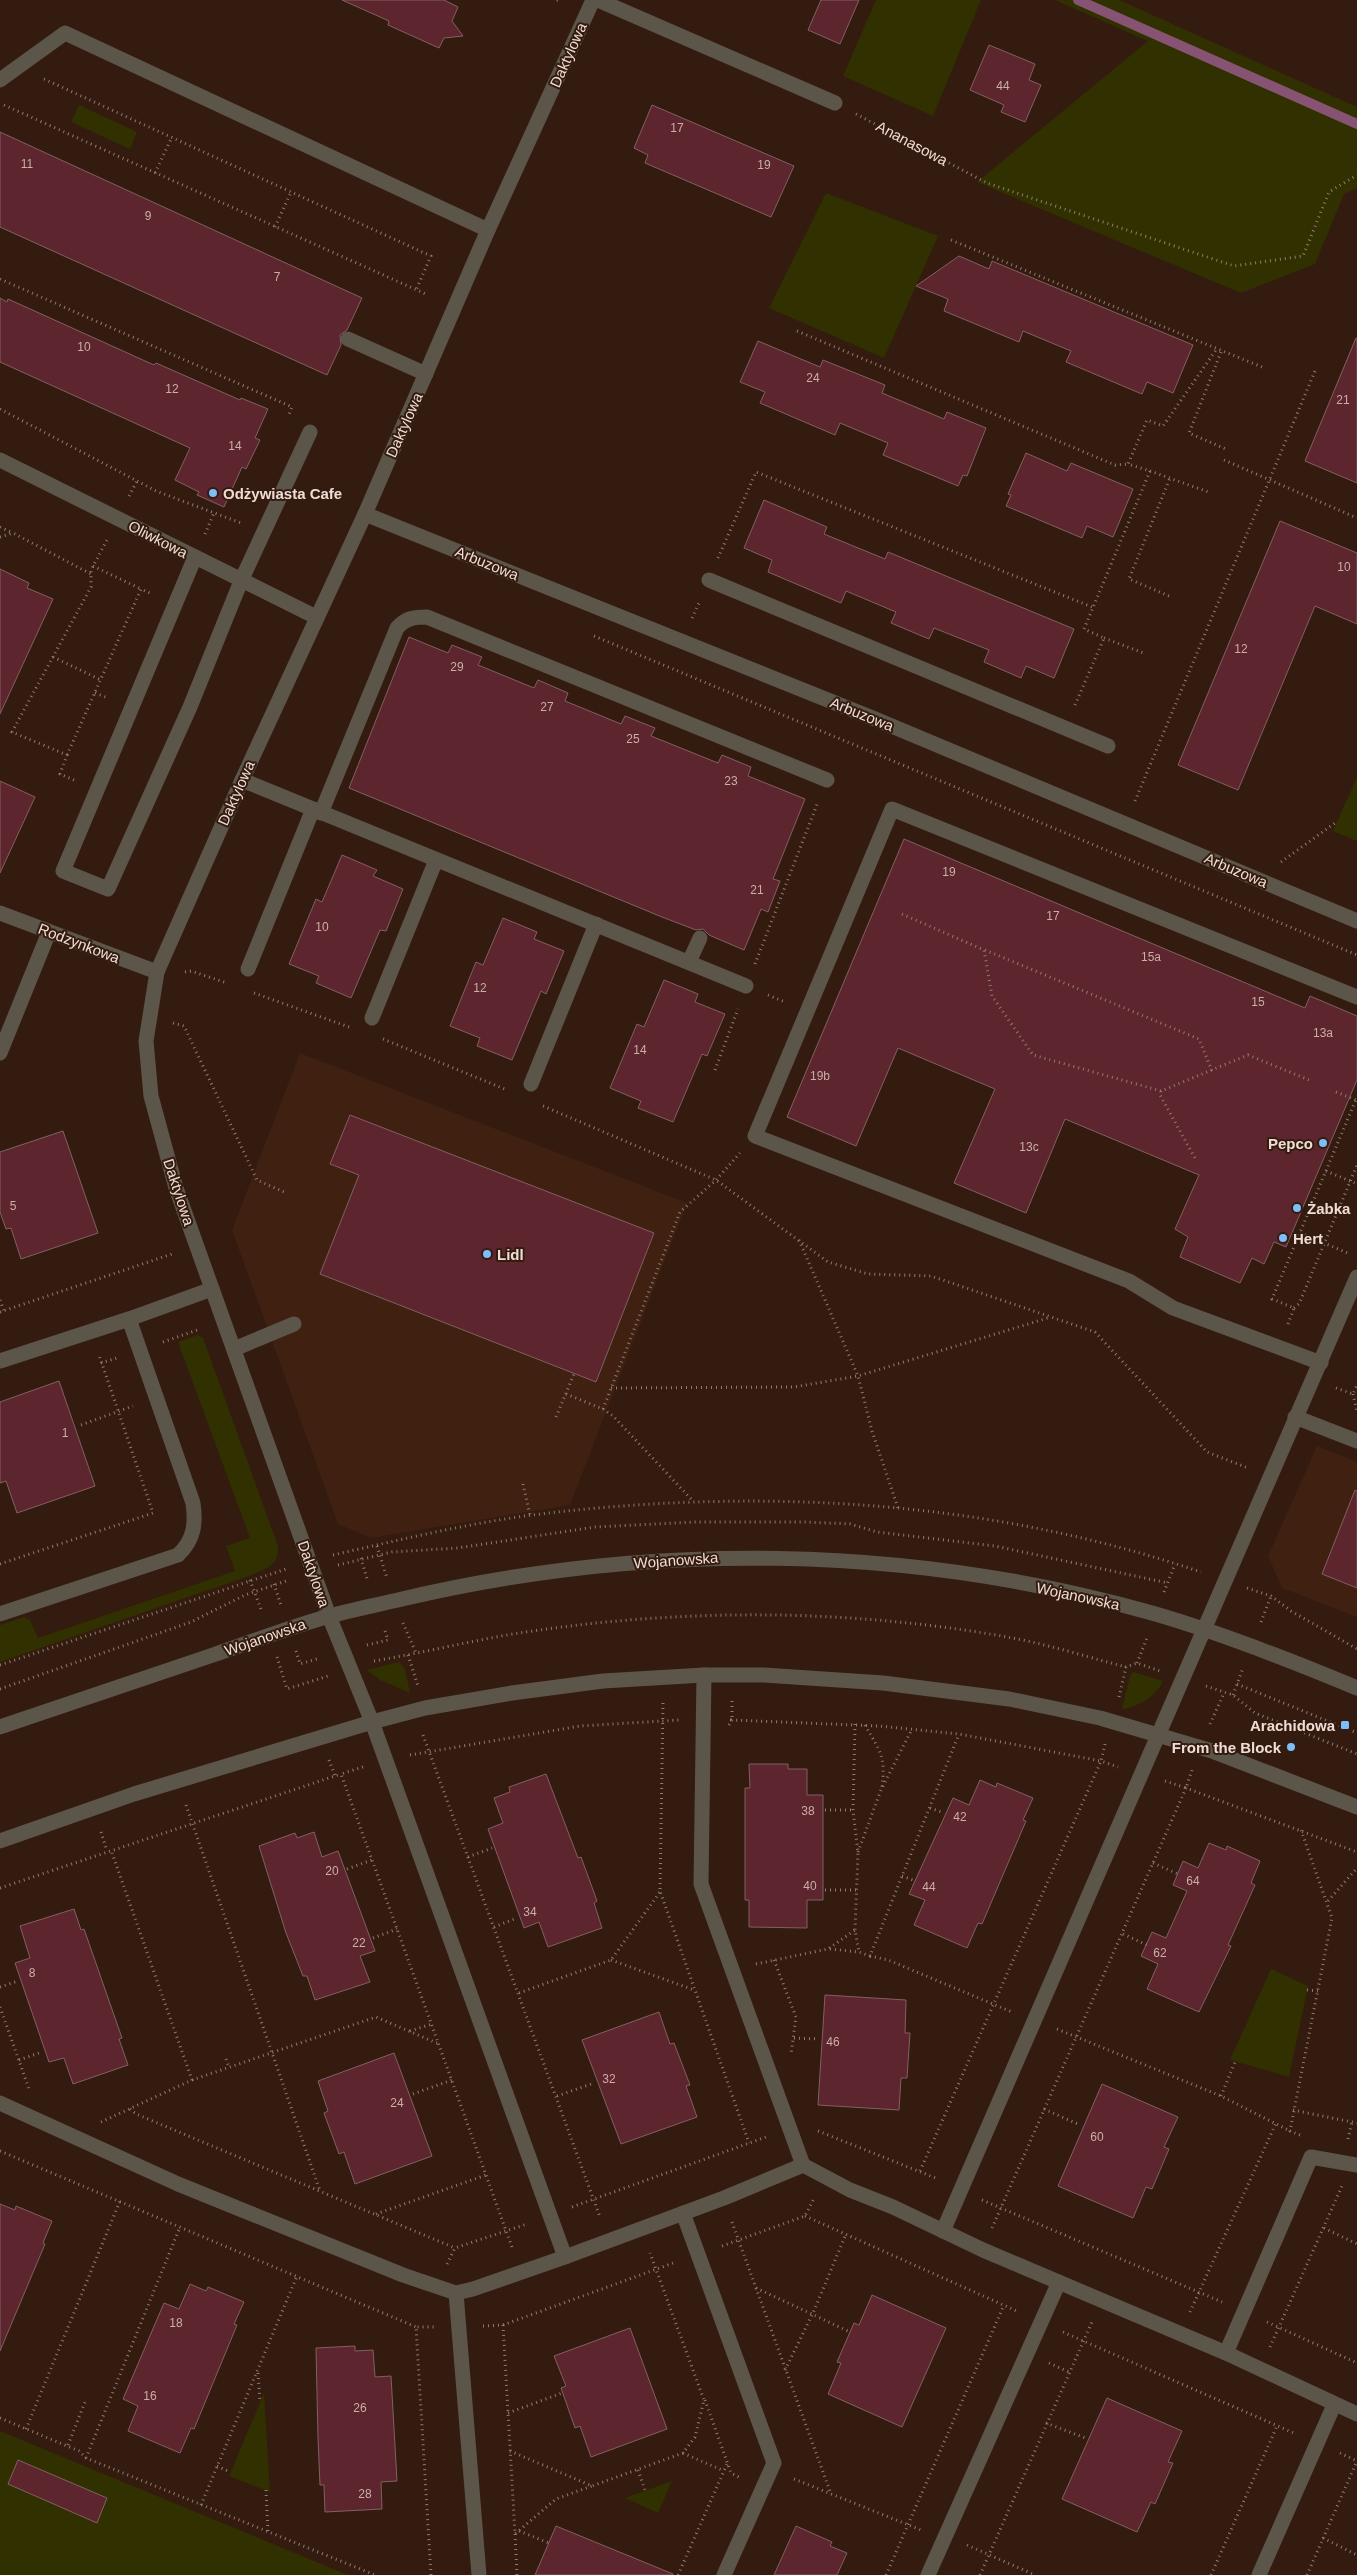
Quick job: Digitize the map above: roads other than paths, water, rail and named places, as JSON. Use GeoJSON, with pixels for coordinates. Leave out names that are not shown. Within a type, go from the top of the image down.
{"type":"FeatureCollection","features":[{"type":"Feature","properties":{"kind":"street","name":"Daktylowa"},"geometry":{"type":"LineString","coordinates":[[565,2257],[386,1760],[329,1616],[176,1188],[151,1096],[146,1041],[157,972],[316,617],[365,514],[488,230],[593,0]]}},
{"type":"Feature","properties":{"kind":"street"},"geometry":{"type":"LineString","coordinates":[[598,0],[835,103]]}},
{"type":"Feature","properties":{"kind":"street"},"geometry":{"type":"LineString","coordinates":[[0,80],[64,33],[488,230]]}},
{"type":"Feature","properties":{"kind":"street"},"geometry":{"type":"LineString","coordinates":[[348,339],[426,374]]}},
{"type":"Feature","properties":{"kind":"street"},"geometry":{"type":"LineString","coordinates":[[194,557],[63,871],[108,889],[190,707],[241,581],[310,432]]}},
{"type":"Feature","properties":{"kind":"street","name":"Oliwkowa"},"geometry":{"type":"LineString","coordinates":[[0,460],[316,617]]}},
{"type":"Feature","properties":{"kind":"street","name":"Arbuzowa"},"geometry":{"type":"LineString","coordinates":[[365,514],[875,719],[1357,921]]}},
{"type":"Feature","properties":{"kind":"street"},"geometry":{"type":"LineString","coordinates":[[709,580],[1108,746]]}},
{"type":"Feature","properties":{"kind":"street"},"geometry":{"type":"LineString","coordinates":[[248,969],[397,628],[404,620],[415,617],[427,617],[435,620],[827,780]]}},
{"type":"Feature","properties":{"kind":"street"},"geometry":{"type":"LineString","coordinates":[[242,780],[746,986]]}},
{"type":"Feature","properties":{"kind":"street"},"geometry":{"type":"LineString","coordinates":[[1321,1363],[1173,1308],[1129,1281],[755,1136],[892,809],[1357,997]]}},
{"type":"Feature","properties":{"kind":"street"},"geometry":{"type":"LineString","coordinates":[[372,1018],[436,860]]}},
{"type":"Feature","properties":{"kind":"street","name":"Rodzynkowa"},"geometry":{"type":"LineString","coordinates":[[0,912],[157,972]]}},
{"type":"Feature","properties":{"kind":"street"},"geometry":{"type":"LineString","coordinates":[[531,1084],[596,924]]}},
{"type":"Feature","properties":{"kind":"street"},"geometry":{"type":"LineString","coordinates":[[0,1053],[49,932]]}},
{"type":"Feature","properties":{"kind":"street"},"geometry":{"type":"LineString","coordinates":[[689,962],[700,938]]}},
{"type":"Feature","properties":{"kind":"street"},"geometry":{"type":"LineString","coordinates":[[943,2230],[1202,1629],[1295,1417],[1321,1363],[1357,1276]]}},
{"type":"Feature","properties":{"kind":"street"},"geometry":{"type":"LineString","coordinates":[[0,1361],[129,1319],[212,1289]]}},
{"type":"Feature","properties":{"kind":"street"},"geometry":{"type":"LineString","coordinates":[[0,1614],[178,1555],[188,1545],[196,1518],[194,1503],[129,1319]]}},
{"type":"Feature","properties":{"kind":"street"},"geometry":{"type":"LineString","coordinates":[[234,1349],[294,1324]]}},
{"type":"Feature","properties":{"kind":"street"},"geometry":{"type":"LineString","coordinates":[[1295,1417],[1357,1441]]}},
{"type":"Feature","properties":{"kind":"street","name":"Wojanowska"},"geometry":{"type":"LineString","coordinates":[[0,1727],[329,1616],[502,1578],[568,1568],[728,1557],[859,1562],[966,1574],[1133,1608],[1252,1646],[1357,1688]]}},
{"type":"Feature","properties":{"kind":"street"},"geometry":{"type":"LineString","coordinates":[[704,1675],[701,1884],[803,2165],[850,2190],[893,2206],[983,2250],[1261,2368],[1334,2405],[1357,2414]]}},
{"type":"Feature","properties":{"kind":"street"},"geometry":{"type":"LineString","coordinates":[[0,1841],[134,1794],[372,1722],[419,1710],[512,1693],[603,1681],[704,1675],[804,1677],[893,1684],[1009,1699],[1158,1734],[1212,1751],[1357,1807]]}},
{"type":"Feature","properties":{"kind":"street"},"geometry":{"type":"LineString","coordinates":[[0,2104],[178,2184],[436,2287],[456,2292],[474,2289],[565,2257],[724,2198],[803,2165]]}},
{"type":"Feature","properties":{"kind":"street"},"geometry":{"type":"LineString","coordinates":[[1226,2353],[1311,2157],[1357,2165]]}},
{"type":"Feature","properties":{"kind":"street"},"geometry":{"type":"LineString","coordinates":[[683,2213],[774,2463],[724,2575]]}},
{"type":"Feature","properties":{"kind":"street"},"geometry":{"type":"LineString","coordinates":[[928,2575],[1059,2282]]}},
{"type":"Feature","properties":{"kind":"street"},"geometry":{"type":"LineString","coordinates":[[456,2292],[479,2575]]}},
{"type":"Feature","properties":{"kind":"street"},"geometry":{"type":"LineString","coordinates":[[1259,2575],[1334,2405]]}},
{"type":"Feature","properties":{"kind":"waterway"},"geometry":{"type":"LineString","coordinates":[[1078,0],[1357,124]]}},
{"type":"Feature","properties":{"kind":"place","name":"Odżywiasta Cafe"},"geometry":{"type":"Point","coordinates":[213,493]}},
{"type":"Feature","properties":{"kind":"place","name":"Pepco"},"geometry":{"type":"Point","coordinates":[1323,1143]}},
{"type":"Feature","properties":{"kind":"place","name":"Żabka"},"geometry":{"type":"Point","coordinates":[1297,1208]}},
{"type":"Feature","properties":{"kind":"place","name":"Hert"},"geometry":{"type":"Point","coordinates":[1283,1238]}},
{"type":"Feature","properties":{"kind":"place","name":"Lidl"},"geometry":{"type":"Point","coordinates":[487,1254]}},
{"type":"Feature","properties":{"kind":"place","name":"Arachidowa"},"geometry":{"type":"Point","coordinates":[1345,1725]}},
{"type":"Feature","properties":{"kind":"place","name":"From the Block"},"geometry":{"type":"Point","coordinates":[1291,1747]}}]}
